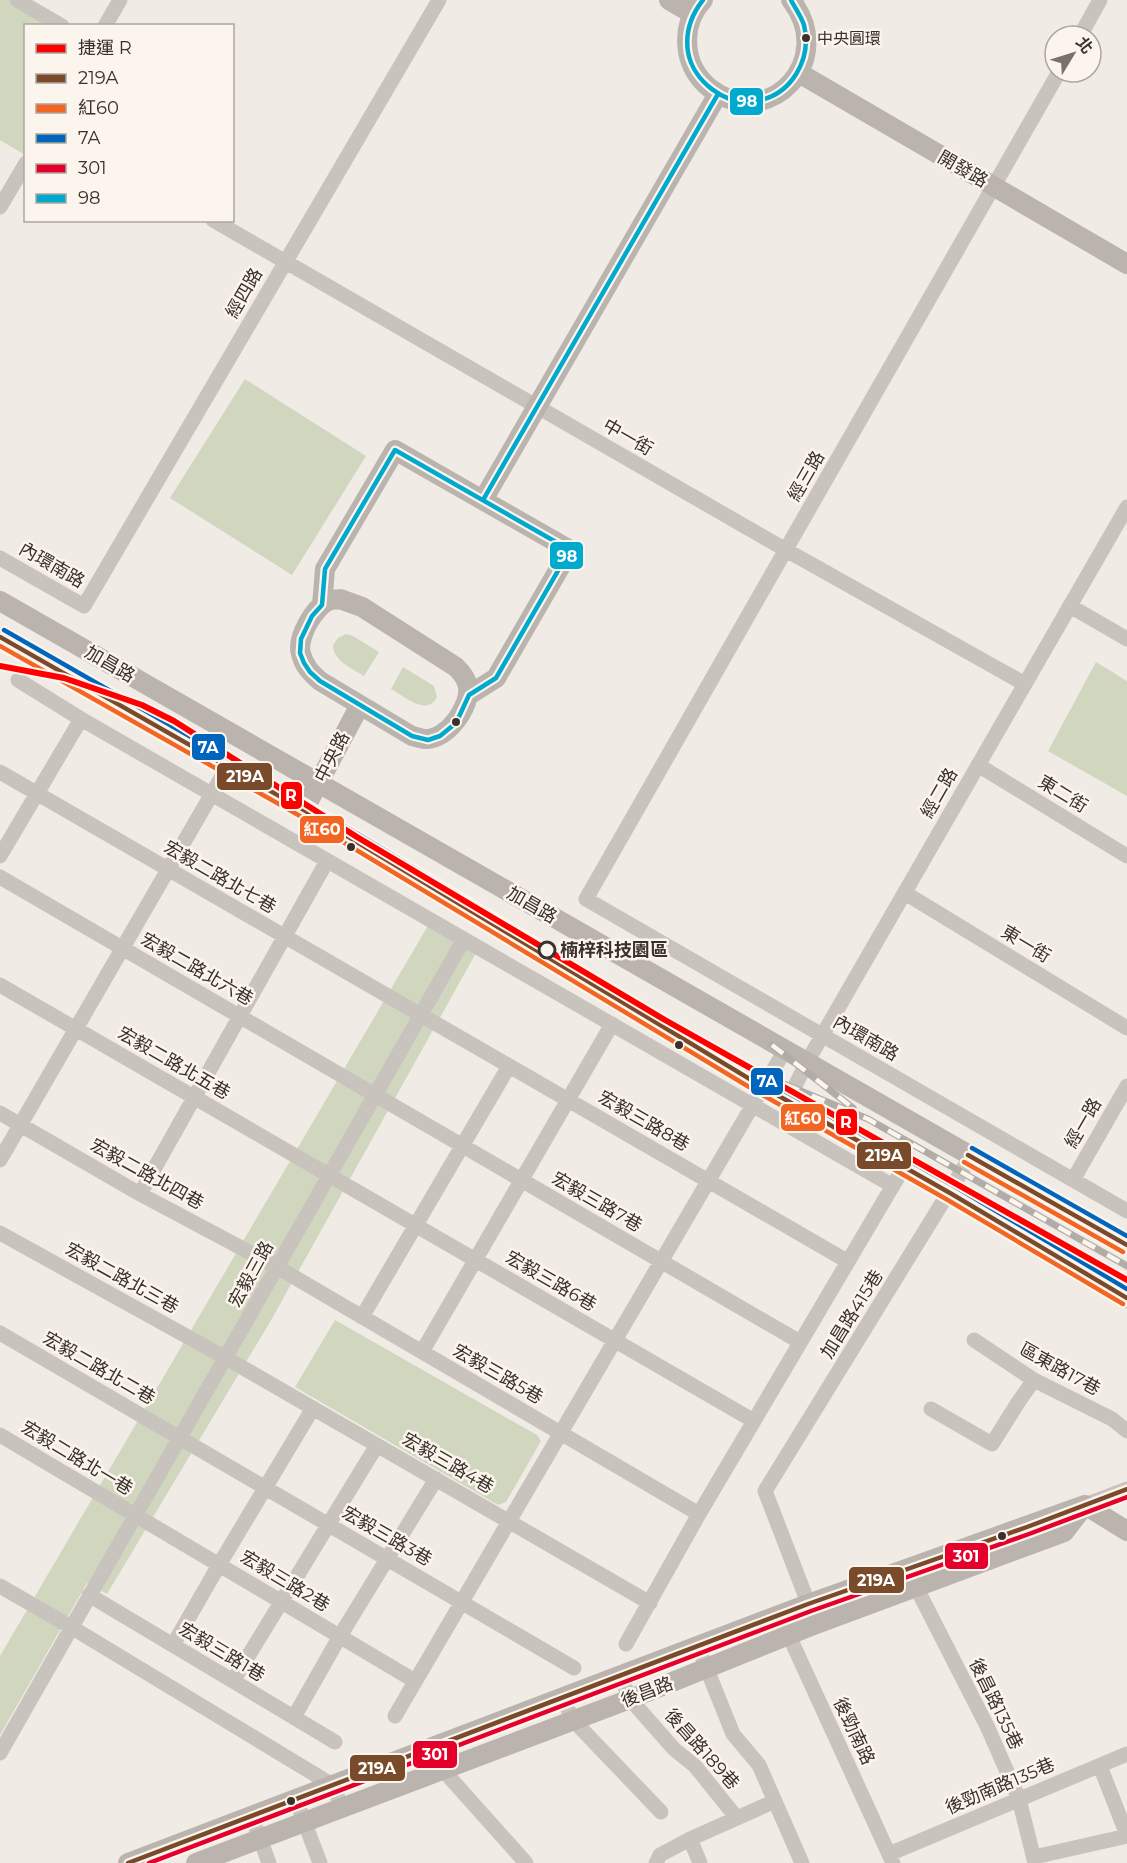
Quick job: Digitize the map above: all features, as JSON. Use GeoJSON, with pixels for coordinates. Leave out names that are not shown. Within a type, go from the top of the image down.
{"type":"FeatureCollection","features":[{"type":"Feature","properties":{"kind":"street"},"geometry":{"type":"LineString","coordinates":[[17,0],[59,24]]}},
{"type":"Feature","properties":{"kind":"street"},"geometry":{"type":"LineString","coordinates":[[106,24],[120,0]]}},
{"type":"Feature","properties":{"kind":"street","name":"經四路"},"geometry":{"type":"LineString","coordinates":[[84,606],[439,0]]}},
{"type":"Feature","properties":{"kind":"street"},"geometry":{"type":"LineString","coordinates":[[669,0],[698,7],[688,29],[687,43],[694,69],[705,84],[718,94],[743,102],[756,101],[781,92],[799,73],[806,54],[806,29],[799,11],[791,0]]}},
{"type":"Feature","properties":{"kind":"street"},"geometry":{"type":"LineString","coordinates":[[1087,24],[1100,0]]}},
{"type":"Feature","properties":{"kind":"street","name":"開發路"},"geometry":{"type":"LineString","coordinates":[[799,73],[1127,264]]}},
{"type":"Feature","properties":{"kind":"street","name":"經三路"},"geometry":{"type":"LineString","coordinates":[[586,899],[1052,84]]}},
{"type":"Feature","properties":{"kind":"street"},"geometry":{"type":"LineString","coordinates":[[483,500],[718,94]]}},
{"type":"Feature","properties":{"kind":"street"},"geometry":{"type":"LineString","coordinates":[[0,207],[24,166]]}},
{"type":"Feature","properties":{"kind":"street","name":"中一街"},"geometry":{"type":"LineString","coordinates":[[216,222],[786,550],[1025,684]]}},
{"type":"Feature","properties":{"kind":"street"},"geometry":{"type":"LineString","coordinates":[[322,605],[325,569],[395,450],[570,550],[496,678],[469,695]]}},
{"type":"Feature","properties":{"kind":"street","name":"經二路"},"geometry":{"type":"LineString","coordinates":[[788,1100],[807,1062],[1127,507]]}},
{"type":"Feature","properties":{"kind":"street","name":"內環南路"},"geometry":{"type":"LineString","coordinates":[[0,558],[84,606]]}},
{"type":"Feature","properties":{"kind":"street"},"geometry":{"type":"LineString","coordinates":[[340,599],[362,607],[456,666],[468,685],[469,695],[456,723],[440,736],[428,740],[412,736],[320,681],[310,672],[300,653],[301,639],[312,615],[330,600],[340,599]]}},
{"type":"Feature","properties":{"kind":"street"},"geometry":{"type":"LineString","coordinates":[[1070,606],[1127,639]]}},
{"type":"Feature","properties":{"kind":"street","name":"加昌路"},"geometry":{"type":"LineString","coordinates":[[4,608],[319,784],[1127,1245]]}},
{"type":"Feature","properties":{"kind":"street","name":"加昌路"},"geometry":{"type":"LineString","coordinates":[[0,637],[304,810],[764,1087],[904,1166],[1127,1298]]}},
{"type":"Feature","properties":{"kind":"street"},"geometry":{"type":"LineString","coordinates":[[18,680],[81,719],[893,1186]]}},
{"type":"Feature","properties":{"kind":"street","name":"中央路"},"geometry":{"type":"LineString","coordinates":[[304,810],[360,705]]}},
{"type":"Feature","properties":{"kind":"street"},"geometry":{"type":"LineString","coordinates":[[0,856],[81,719]]}},
{"type":"Feature","properties":{"kind":"street","name":"東二街"},"geometry":{"type":"LineString","coordinates":[[978,765],[1127,856]]}},
{"type":"Feature","properties":{"kind":"street"},"geometry":{"type":"LineString","coordinates":[[0,1160],[228,766]]}},
{"type":"Feature","properties":{"kind":"street","name":"宏毅二路北七巷"},"geometry":{"type":"LineString","coordinates":[[0,772],[421,1015]]}},
{"type":"Feature","properties":{"kind":"street"},"geometry":{"type":"LineString","coordinates":[[140,1194],[327,861]]}},
{"type":"Feature","properties":{"kind":"street","name":"宏毅二路北六巷"},"geometry":{"type":"LineString","coordinates":[[0,877],[375,1095]]}},
{"type":"Feature","properties":{"kind":"street","name":"東一街"},"geometry":{"type":"LineString","coordinates":[[905,893],[1127,1028]]}},
{"type":"Feature","properties":{"kind":"street","name":"內環南路"},"geometry":{"type":"LineString","coordinates":[[586,899],[1127,1211]]}},
{"type":"Feature","properties":{"kind":"street","name":"宏毅三路"},"geometry":{"type":"LineString","coordinates":[[0,1754],[464,939]]}},
{"type":"Feature","properties":{"kind":"street","name":"宏毅二路北五巷"},"geometry":{"type":"LineString","coordinates":[[0,985],[329,1175]]}},
{"type":"Feature","properties":{"kind":"street","name":"宏毅三路8巷"},"geometry":{"type":"LineString","coordinates":[[421,1015],[847,1261]]}},
{"type":"Feature","properties":{"kind":"street"},"geometry":{"type":"LineString","coordinates":[[422,1352],[612,1024]]}},
{"type":"Feature","properties":{"kind":"street"},"geometry":{"type":"LineString","coordinates":[[395,1716],[785,1050]]}},
{"type":"Feature","properties":{"kind":"street"},"geometry":{"type":"LineString","coordinates":[[362,1317],[509,1066]]}},
{"type":"Feature","properties":{"kind":"street","name":"經一路"},"geometry":{"type":"LineString","coordinates":[[1073,1180],[1127,1086]]}},
{"type":"Feature","properties":{"kind":"street","name":"宏毅三路7巷"},"geometry":{"type":"LineString","coordinates":[[375,1095],[800,1342]]}},
{"type":"Feature","properties":{"kind":"street","name":"宏毅二路北四巷"},"geometry":{"type":"LineString","coordinates":[[0,1113],[140,1194],[277,1267]]}},
{"type":"Feature","properties":{"kind":"street","name":"加昌路415巷"},"geometry":{"type":"LineString","coordinates":[[808,1605],[765,1491],[971,1156]]}},
{"type":"Feature","properties":{"kind":"street"},"geometry":{"type":"LineString","coordinates":[[626,1644],[699,1514],[904,1166]]}},
{"type":"Feature","properties":{"kind":"street","name":"宏毅三路6巷"},"geometry":{"type":"LineString","coordinates":[[329,1175],[754,1421]]}},
{"type":"Feature","properties":{"kind":"street","name":"宏毅二路北三巷"},"geometry":{"type":"LineString","coordinates":[[0,1233],[226,1358]]}},
{"type":"Feature","properties":{"kind":"street","name":"宏毅三路5巷"},"geometry":{"type":"LineString","coordinates":[[277,1267],[699,1514]]}},
{"type":"Feature","properties":{"kind":"street","name":"宏毅二路北二巷"},"geometry":{"type":"LineString","coordinates":[[0,1333],[179,1437]]}},
{"type":"Feature","properties":{"kind":"street","name":"區東路17巷"},"geometry":{"type":"LineString","coordinates":[[974,1340],[1034,1380],[1112,1419],[1127,1431]]}},
{"type":"Feature","properties":{"kind":"street","name":"宏毅三路4巷"},"geometry":{"type":"LineString","coordinates":[[226,1358],[650,1603]]}},
{"type":"Feature","properties":{"kind":"street"},"geometry":{"type":"LineString","coordinates":[[931,1409],[992,1444],[1034,1380]]}},
{"type":"Feature","properties":{"kind":"street"},"geometry":{"type":"LineString","coordinates":[[173,1645],[313,1408]]}},
{"type":"Feature","properties":{"kind":"street","name":"宏毅二路北一巷"},"geometry":{"type":"LineString","coordinates":[[0,1435],[135,1515]]}},
{"type":"Feature","properties":{"kind":"street","name":"宏毅三路3巷"},"geometry":{"type":"LineString","coordinates":[[179,1437],[574,1668]]}},
{"type":"Feature","properties":{"kind":"street"},"geometry":{"type":"LineString","coordinates":[[233,1681],[377,1445]]}},
{"type":"Feature","properties":{"kind":"street"},"geometry":{"type":"LineString","coordinates":[[294,1717],[340,1636],[436,1479]]}},
{"type":"Feature","properties":{"kind":"street"},"geometry":{"type":"LineString","coordinates":[[1085,1505],[1127,1489]]}},
{"type":"Feature","properties":{"kind":"street"},"geometry":{"type":"LineString","coordinates":[[1085,1505],[1127,1531]]}},
{"type":"Feature","properties":{"kind":"street","name":"後昌路"},"geometry":{"type":"LineString","coordinates":[[201,1862],[707,1669],[816,1624],[911,1577],[1027,1527],[1085,1505]]}},
{"type":"Feature","properties":{"kind":"street","name":"宏毅三路2巷"},"geometry":{"type":"LineString","coordinates":[[135,1515],[415,1681]]}},
{"type":"Feature","properties":{"kind":"street","name":"後昌路"},"geometry":{"type":"LineString","coordinates":[[128,1863],[808,1605],[911,1577]]}},
{"type":"Feature","properties":{"kind":"street","name":"後昌路135巷"},"geometry":{"type":"LineString","coordinates":[[911,1577],[987,1726],[1019,1799],[1035,1860]]}},
{"type":"Feature","properties":{"kind":"street"},"geometry":{"type":"LineString","coordinates":[[0,1586],[334,1786],[341,1808]]}},
{"type":"Feature","properties":{"kind":"street","name":"宏毅三路1巷"},"geometry":{"type":"LineString","coordinates":[[89,1595],[335,1742]]}},
{"type":"Feature","properties":{"kind":"street"},"geometry":{"type":"LineString","coordinates":[[808,1605],[816,1624]]}},
{"type":"Feature","properties":{"kind":"street","name":"後勁南路"},"geometry":{"type":"LineString","coordinates":[[780,1616],[891,1858]]}},
{"type":"Feature","properties":{"kind":"street"},"geometry":{"type":"LineString","coordinates":[[698,1647],[733,1734],[759,1765],[802,1863]]}},
{"type":"Feature","properties":{"kind":"street","name":"後昌路189巷"},"geometry":{"type":"LineString","coordinates":[[621,1677],[630,1698],[674,1749],[695,1766],[736,1817]]}},
{"type":"Feature","properties":{"kind":"street"},"geometry":{"type":"LineString","coordinates":[[563,1699],[573,1720],[661,1812]]}},
{"type":"Feature","properties":{"kind":"street"},"geometry":{"type":"LineString","coordinates":[[0,1721],[14,1729]]}},
{"type":"Feature","properties":{"kind":"street"},"geometry":{"type":"LineString","coordinates":[[434,1748],[443,1770],[526,1863]]}},
{"type":"Feature","properties":{"kind":"street","name":"後勁南路135巷"},"geometry":{"type":"LineString","coordinates":[[891,1858],[1019,1799],[1127,1754]]}},
{"type":"Feature","properties":{"kind":"street"},"geometry":{"type":"LineString","coordinates":[[1035,1860],[1127,1836],[1100,1766]]}},
{"type":"Feature","properties":{"kind":"street"},"geometry":{"type":"LineString","coordinates":[[296,1800],[320,1863]]}},
{"type":"Feature","properties":{"kind":"street"},"geometry":{"type":"LineString","coordinates":[[658,1859],[690,1839],[775,1801]]}},
{"type":"Feature","properties":{"kind":"street"},"geometry":{"type":"LineString","coordinates":[[252,1817],[269,1863]]}},
{"type":"Feature","properties":{"kind":"street"},"geometry":{"type":"LineString","coordinates":[[194,1838],[201,1862]]}},
{"type":"Feature","properties":{"kind":"street"},"geometry":{"type":"LineString","coordinates":[[690,1839],[700,1863]]}},
{"type":"Feature","properties":{"kind":"green space"},"geometry":{"type":"Polygon","coordinates":[[[0,0],[17,0],[60,24],[24,24],[24,154],[0,140],[0,0]]]}},
{"type":"Feature","properties":{"kind":"green space"},"geometry":{"type":"Polygon","coordinates":[[[245,379],[366,456],[292,575],[170,498],[245,379]]]}},
{"type":"Feature","properties":{"kind":"green space"},"geometry":{"type":"Polygon","coordinates":[[[346,634],[379,652],[364,676],[344,664],[334,651],[333,645],[338,638],[346,634]]]}},
{"type":"Feature","properties":{"kind":"green space"},"geometry":{"type":"Polygon","coordinates":[[[1096,662],[1127,681],[1127,796],[1048,751],[1096,662]]]}},
{"type":"Feature","properties":{"kind":"green space"},"geometry":{"type":"Polygon","coordinates":[[[403,667],[434,686],[437,697],[433,703],[421,705],[415,703],[391,689],[403,667]]]}},
{"type":"Feature","properties":{"kind":"green space"},"geometry":{"type":"Polygon","coordinates":[[[429,924],[476,953],[270,1322],[107,1594],[87,1583],[0,1735],[0,1656],[429,924]]]}},
{"type":"Feature","properties":{"kind":"green space"},"geometry":{"type":"Polygon","coordinates":[[[335,1320],[537,1435],[541,1441],[506,1502],[498,1505],[295,1387],[335,1320]]]}},
{"type":"Feature","properties":{"kind":"railway"},"geometry":{"type":"LineString","coordinates":[[772,1045],[853,1108]]}},
{"type":"Feature","properties":{"kind":"railway"},"geometry":{"type":"LineString","coordinates":[[760,1074],[868,1119],[1127,1266]]}},
{"type":"Feature","properties":{"kind":"metro line","name":"R"},"geometry":{"type":"LineString","coordinates":[[0,666],[64,678],[142,705],[174,721],[357,837],[665,1020],[1127,1280]]}},
{"type":"Feature","properties":{"kind":"transit line","name":"98"},"geometry":{"type":"LineString","coordinates":[[703,0],[692,18],[688,31],[687,45],[691,63],[704,82],[713,90],[733,100],[745,102],[769,97],[780,91],[796,74],[802,62],[806,38],[804,25],[791,0]]}},
{"type":"Feature","properties":{"kind":"transit line","name":"98"},"geometry":{"type":"LineString","coordinates":[[483,500],[718,94]]}},
{"type":"Feature","properties":{"kind":"transit line","name":"98"},"geometry":{"type":"LineString","coordinates":[[395,450],[570,550],[496,678],[469,695],[456,723],[440,736],[428,740],[412,736],[320,681],[310,672],[300,653],[301,639],[312,616],[322,605],[325,569],[395,450]]}},
{"type":"Feature","properties":{"kind":"transit line","name":"7A"},"geometry":{"type":"LineString","coordinates":[[4,630],[308,804],[767,1081],[954,1186],[1127,1289]]}},
{"type":"Feature","properties":{"kind":"transit line","name":"219A"},"geometry":{"type":"LineString","coordinates":[[0,637],[304,810],[763,1087],[950,1193],[1127,1298]]}},
{"type":"Feature","properties":{"kind":"transit line","name":"紅60"},"geometry":{"type":"LineString","coordinates":[[0,646],[300,816],[759,1093],[946,1199],[1123,1304]]}},
{"type":"Feature","properties":{"kind":"transit line","name":"7A"},"geometry":{"type":"LineString","coordinates":[[972,1148],[1127,1236]]}},
{"type":"Feature","properties":{"kind":"transit line","name":"219A"},"geometry":{"type":"LineString","coordinates":[[968,1155],[1127,1245]]}},
{"type":"Feature","properties":{"kind":"transit line","name":"紅60"},"geometry":{"type":"LineString","coordinates":[[964,1162],[1123,1252]]}},
{"type":"Feature","properties":{"kind":"transit line","name":"219A"},"geometry":{"type":"LineString","coordinates":[[128,1863],[808,1604],[1027,1527],[1127,1489]]}},
{"type":"Feature","properties":{"kind":"transit line","name":"301"},"geometry":{"type":"LineString","coordinates":[[149,1863],[811,1611],[1127,1497]]}},
{"type":"Feature","properties":{"kind":"place","name":"中央圓環"},"geometry":{"type":"Point","coordinates":[806,38]}},
{"type":"Feature","properties":{"kind":"place","name":"楠梓科技園區"},"geometry":{"type":"Point","coordinates":[547,950]}}]}
